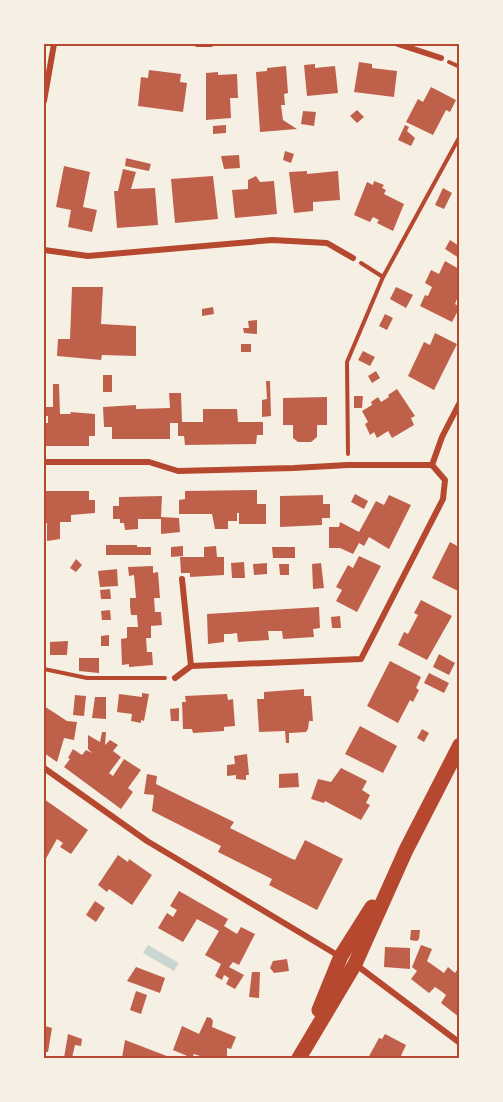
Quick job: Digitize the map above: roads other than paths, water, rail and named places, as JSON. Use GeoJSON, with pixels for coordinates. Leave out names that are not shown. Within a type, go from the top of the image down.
{"type":"FeatureCollection","features":[{"type":"Feature","properties":{"kind":"main road"},"geometry":{"type":"LineString","coordinates":[[298,1058],[355,964],[400,864],[459,745]]}},
{"type":"Feature","properties":{"kind":"main road"},"geometry":{"type":"LineString","coordinates":[[298,1058],[341,956],[400,864]]}},
{"type":"Feature","properties":{"kind":"street"},"geometry":{"type":"LineString","coordinates":[[44,101],[54,44]]}},
{"type":"Feature","properties":{"kind":"street"},"geometry":{"type":"LineString","coordinates":[[197,44],[211,44]]}},
{"type":"Feature","properties":{"kind":"street"},"geometry":{"type":"LineString","coordinates":[[398,44],[441,58]]}},
{"type":"Feature","properties":{"kind":"street"},"geometry":{"type":"LineString","coordinates":[[44,250],[88,256],[272,240],[327,243],[353,258]]}},
{"type":"Feature","properties":{"kind":"street"},"geometry":{"type":"LineString","coordinates":[[432,465],[442,437],[459,402]]}},
{"type":"Feature","properties":{"kind":"street"},"geometry":{"type":"LineString","coordinates":[[44,462],[149,462],[178,471],[348,465],[432,465],[445,480],[443,499],[361,659],[191,666],[175,678]]}},
{"type":"Feature","properties":{"kind":"street"},"geometry":{"type":"LineString","coordinates":[[182,579],[191,666]]}},
{"type":"Feature","properties":{"kind":"street"},"geometry":{"type":"LineString","coordinates":[[44,768],[147,841],[341,956]]}},
{"type":"Feature","properties":{"kind":"street"},"geometry":{"type":"LineString","coordinates":[[355,964],[459,1043]]}}]}
